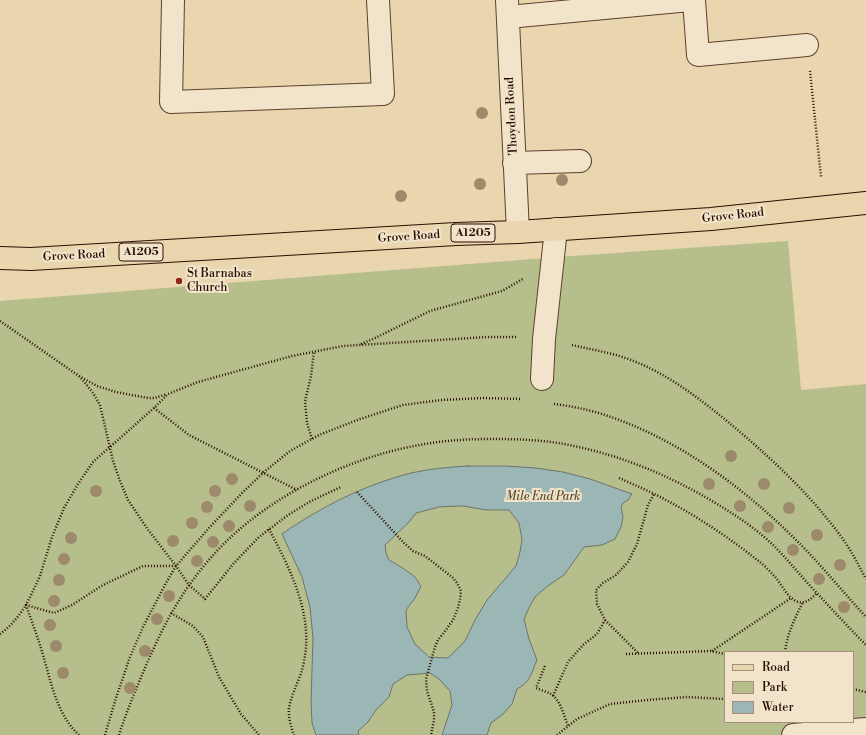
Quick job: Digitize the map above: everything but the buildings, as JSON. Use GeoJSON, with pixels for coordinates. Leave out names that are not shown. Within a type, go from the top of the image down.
{"type":"FeatureCollection","features":[{"type":"Feature","properties":{"kind":"main road","name":"Grove Road"},"geometry":{"type":"LineString","coordinates":[[0,258],[31,259],[518,232],[711,219],[866,202]]}},
{"type":"Feature","properties":{"kind":"street"},"geometry":{"type":"LineString","coordinates":[[173,0],[171,102],[383,94],[378,0]]}},
{"type":"Feature","properties":{"kind":"street"},"geometry":{"type":"LineString","coordinates":[[507,8],[690,0]]}},
{"type":"Feature","properties":{"kind":"street"},"geometry":{"type":"LineString","coordinates":[[694,0],[698,55],[807,45]]}},
{"type":"Feature","properties":{"kind":"street","name":"Thoydon Road"},"geometry":{"type":"LineString","coordinates":[[507,8],[518,232]]}},
{"type":"Feature","properties":{"kind":"street"},"geometry":{"type":"LineString","coordinates":[[514,163],[580,160]]}},
{"type":"Feature","properties":{"kind":"street"},"geometry":{"type":"LineString","coordinates":[[542,379],[544,339],[556,229]]}},
{"type":"Feature","properties":{"kind":"street"},"geometry":{"type":"LineString","coordinates":[[793,735],[866,729]]}},
{"type":"Feature","properties":{"kind":"path"},"geometry":{"type":"LineString","coordinates":[[807,45],[821,177]]}},
{"type":"Feature","properties":{"kind":"path"},"geometry":{"type":"LineString","coordinates":[[358,345],[430,311],[502,291],[521,280],[540,272],[552,270]]}},
{"type":"Feature","properties":{"kind":"path"},"geometry":{"type":"LineString","coordinates":[[0,321],[79,376],[97,386],[133,396],[148,398],[156,398],[198,382],[292,356],[343,346],[487,337],[523,337],[544,339],[619,355],[662,375],[699,399],[755,445],[798,485],[822,512],[845,542],[866,579]]}},
{"type":"Feature","properties":{"kind":"path"},"geometry":{"type":"LineString","coordinates":[[312,439],[307,423],[305,401],[311,376],[314,352]]}},
{"type":"Feature","properties":{"kind":"path"},"geometry":{"type":"LineString","coordinates":[[79,376],[93,393],[100,405],[115,468],[128,500],[189,585],[205,599],[234,563],[259,537],[288,515],[311,501],[340,487]]}},
{"type":"Feature","properties":{"kind":"path"},"geometry":{"type":"LineString","coordinates":[[0,634],[18,617],[26,605],[40,576],[52,537],[64,508],[93,462],[168,394]]}},
{"type":"Feature","properties":{"kind":"path"},"geometry":{"type":"LineString","coordinates":[[105,735],[130,657],[143,627],[176,566],[223,513],[264,472],[290,451],[312,439],[360,419],[403,405],[441,400],[484,398],[525,399]]}},
{"type":"Feature","properties":{"kind":"path"},"geometry":{"type":"LineString","coordinates":[[548,403],[572,406],[600,413],[627,423],[670,442],[725,478],[750,498],[792,536],[866,617]]}},
{"type":"Feature","properties":{"kind":"path"},"geometry":{"type":"LineString","coordinates":[[154,408],[190,435],[209,446],[264,472],[297,490]]}},
{"type":"Feature","properties":{"kind":"path"},"geometry":{"type":"LineString","coordinates":[[120,735],[134,692],[171,613],[189,585],[231,536],[256,516],[284,497],[342,468],[401,449],[446,441],[465,439],[504,439],[535,440],[572,445],[610,455],[653,471],[708,499],[754,528],[775,547],[866,645]]}},
{"type":"Feature","properties":{"kind":"path"},"geometry":{"type":"LineString","coordinates":[[619,478],[666,500],[738,545],[758,560],[776,578],[791,598],[796,601],[807,602],[817,593]]}},
{"type":"Feature","properties":{"kind":"path"},"geometry":{"type":"LineString","coordinates":[[356,492],[404,543],[413,551],[425,556],[452,577],[461,591],[458,608],[453,620],[438,640],[426,679],[427,691],[434,712],[431,735]]}},
{"type":"Feature","properties":{"kind":"path"},"geometry":{"type":"LineString","coordinates":[[638,654],[605,620],[597,604],[596,590],[602,583],[616,575],[628,562],[637,544],[648,505],[654,494]]}},
{"type":"Feature","properties":{"kind":"path"},"geometry":{"type":"LineString","coordinates":[[269,529],[296,588],[303,609],[306,631],[305,655],[301,673],[293,692],[289,709],[294,735]]}},
{"type":"Feature","properties":{"kind":"path"},"geometry":{"type":"LineString","coordinates":[[26,605],[54,614],[72,605],[103,585],[143,566],[176,566]]}},
{"type":"Feature","properties":{"kind":"path"},"geometry":{"type":"LineString","coordinates":[[711,651],[791,598]]}},
{"type":"Feature","properties":{"kind":"path"},"geometry":{"type":"LineString","coordinates":[[785,651],[786,642],[803,602]]}},
{"type":"Feature","properties":{"kind":"path"},"geometry":{"type":"LineString","coordinates":[[26,605],[62,713],[79,735]]}},
{"type":"Feature","properties":{"kind":"path"},"geometry":{"type":"LineString","coordinates":[[171,613],[193,626],[203,637],[219,677],[241,714],[259,735]]}},
{"type":"Feature","properties":{"kind":"path"},"geometry":{"type":"LineString","coordinates":[[553,696],[568,662],[583,645],[597,634],[605,620]]}},
{"type":"Feature","properties":{"kind":"path"},"geometry":{"type":"LineString","coordinates":[[626,654],[711,651],[724,654]]}},
{"type":"Feature","properties":{"kind":"path"},"geometry":{"type":"LineString","coordinates":[[545,666],[536,688],[551,694],[556,699],[568,726]]}},
{"type":"Feature","properties":{"kind":"path"},"geometry":{"type":"LineString","coordinates":[[854,689],[866,692]]}},
{"type":"Feature","properties":{"kind":"path"},"geometry":{"type":"LineString","coordinates":[[556,735],[577,719],[610,704],[686,697],[724,699]]}},
{"type":"Feature","properties":{"kind":"green space","name":"Mile End Park"},"geometry":{"type":"Polygon","coordinates":[[[788,241],[801,390],[866,384],[866,735],[0,735],[0,301],[558,257],[788,241]]]}},
{"type":"Feature","properties":{"kind":"water"},"geometry":{"type":"Polygon","coordinates":[[[468,466],[505,466],[536,468],[563,472],[590,479],[632,494],[621,507],[623,517],[621,527],[615,539],[602,545],[584,547],[564,575],[535,597],[524,619],[529,639],[537,660],[528,680],[517,689],[512,704],[502,715],[491,723],[487,735],[442,735],[452,705],[450,691],[440,680],[430,673],[407,675],[393,684],[389,697],[376,710],[368,722],[358,731],[359,735],[316,735],[312,723],[311,702],[313,638],[310,607],[302,577],[282,534],[328,506],[360,490],[376,484],[411,473],[432,469],[468,466]],[[463,506],[439,507],[416,513],[409,522],[385,545],[389,560],[414,576],[421,586],[415,598],[406,610],[407,627],[415,644],[429,657],[448,658],[465,641],[487,600],[516,566],[522,539],[519,523],[509,510],[486,510],[463,506]]]}},
{"type":"Feature","properties":{"kind":"place","name":"St Barnabas Church"},"geometry":{"type":"Point","coordinates":[179,281]}}]}
